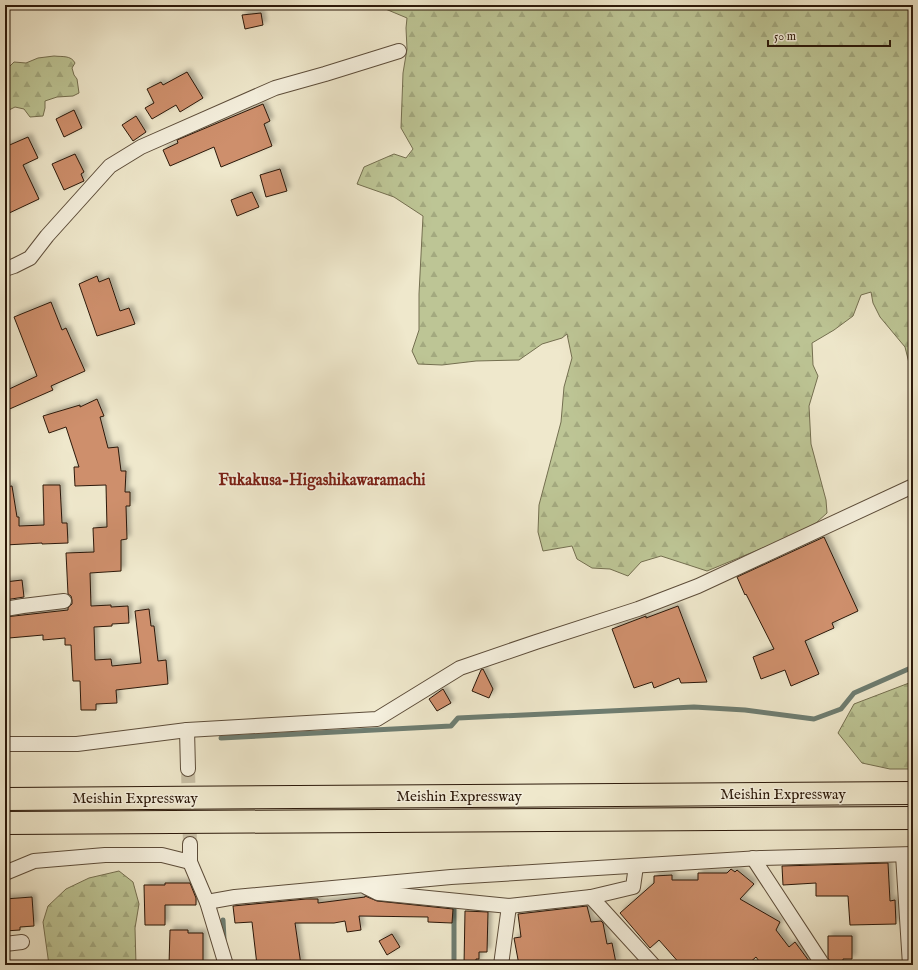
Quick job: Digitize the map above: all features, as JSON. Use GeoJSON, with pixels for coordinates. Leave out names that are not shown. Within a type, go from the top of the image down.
{"type":"FeatureCollection","features":[{"type":"Feature","properties":{"kind":"highway","name":"Meishin Expressway"},"geometry":{"type":"LineString","coordinates":[[5,799],[913,793]]}},
{"type":"Feature","properties":{"kind":"highway","name":"Meishin Expressway"},"geometry":{"type":"LineString","coordinates":[[5,823],[913,818]]}},
{"type":"Feature","properties":{"kind":"street"},"geometry":{"type":"LineString","coordinates":[[5,269],[30,258],[110,166],[141,147],[275,88],[399,51]]}},
{"type":"Feature","properties":{"kind":"street"},"geometry":{"type":"LineString","coordinates":[[5,744],[77,744],[187,730],[377,719],[460,668],[638,609],[698,586],[913,486]]}},
{"type":"Feature","properties":{"kind":"street"},"geometry":{"type":"LineString","coordinates":[[5,609],[64,601]]}},
{"type":"Feature","properties":{"kind":"street"},"geometry":{"type":"LineString","coordinates":[[187,730],[188,769]]}},
{"type":"Feature","properties":{"kind":"street"},"geometry":{"type":"LineString","coordinates":[[190,844],[190,862],[207,902],[226,965]]}},
{"type":"Feature","properties":{"kind":"street"},"geometry":{"type":"LineString","coordinates":[[207,902],[235,897],[451,877],[753,858],[908,854],[910,965]]}},
{"type":"Feature","properties":{"kind":"street"},"geometry":{"type":"LineString","coordinates":[[5,873],[34,861],[105,855],[162,855],[190,862]]}},
{"type":"Feature","properties":{"kind":"street"},"geometry":{"type":"LineString","coordinates":[[753,858],[823,965]]}},
{"type":"Feature","properties":{"kind":"street"},"geometry":{"type":"LineString","coordinates":[[364,886],[378,893],[509,906],[591,897],[633,887],[636,866]]}},
{"type":"Feature","properties":{"kind":"street"},"geometry":{"type":"LineString","coordinates":[[591,897],[652,965]]}},
{"type":"Feature","properties":{"kind":"street"},"geometry":{"type":"LineString","coordinates":[[501,965],[509,906]]}},
{"type":"Feature","properties":{"kind":"street"},"geometry":{"type":"LineString","coordinates":[[5,944],[22,942]]}},
{"type":"Feature","properties":{"kind":"green space"},"geometry":{"type":"Polygon","coordinates":[[[376,5],[913,5],[913,379],[905,347],[880,317],[873,303],[871,292],[861,295],[853,316],[834,330],[812,343],[813,365],[818,376],[809,406],[811,444],[826,500],[827,513],[816,523],[787,538],[707,571],[661,556],[641,562],[628,576],[610,569],[592,568],[577,559],[572,546],[543,551],[538,532],[539,505],[561,422],[564,387],[572,358],[567,334],[562,338],[542,344],[519,360],[476,361],[442,365],[418,364],[412,351],[419,330],[419,294],[423,216],[394,197],[357,184],[364,167],[394,154],[406,158],[413,149],[401,128],[403,73],[407,49],[407,18],[376,5]]]}},
{"type":"Feature","properties":{"kind":"green space"},"geometry":{"type":"Polygon","coordinates":[[[54,56],[66,57],[73,60],[75,63],[72,68],[77,79],[79,93],[73,96],[57,97],[45,101],[43,116],[30,117],[24,109],[15,107],[5,112],[5,71],[14,62],[26,63],[38,58],[54,56]]]}},
{"type":"Feature","properties":{"kind":"green space"},"geometry":{"type":"Polygon","coordinates":[[[913,680],[913,769],[890,769],[862,763],[838,733],[854,704],[909,683],[913,680]]]}},
{"type":"Feature","properties":{"kind":"green space"},"geometry":{"type":"Polygon","coordinates":[[[119,871],[133,882],[139,904],[135,928],[136,965],[49,965],[43,922],[48,906],[66,889],[89,878],[119,871]]]}},
{"type":"Feature","properties":{"kind":"building"},"geometry":{"type":"Polygon","coordinates":[[[261,13],[263,25],[245,29],[242,15],[261,13]]]}},
{"type":"Feature","properties":{"kind":"building"},"geometry":{"type":"Polygon","coordinates":[[[187,72],[203,98],[180,112],[176,105],[152,119],[145,108],[154,103],[147,89],[161,82],[163,85],[187,72]]]}},
{"type":"Feature","properties":{"kind":"building"},"geometry":{"type":"Polygon","coordinates":[[[263,104],[270,121],[264,124],[272,146],[221,167],[214,147],[170,166],[163,150],[178,143],[177,140],[263,104]]]}},
{"type":"Feature","properties":{"kind":"building"},"geometry":{"type":"Polygon","coordinates":[[[74,110],[82,128],[64,137],[56,119],[74,110]]]}},
{"type":"Feature","properties":{"kind":"building"},"geometry":{"type":"Polygon","coordinates":[[[136,116],[146,132],[133,141],[122,125],[136,116]]]}},
{"type":"Feature","properties":{"kind":"building"},"geometry":{"type":"Polygon","coordinates":[[[28,137],[38,158],[23,165],[39,199],[5,215],[5,147],[28,137]]]}},
{"type":"Feature","properties":{"kind":"building"},"geometry":{"type":"Polygon","coordinates":[[[75,154],[84,172],[81,174],[84,181],[64,190],[52,164],[75,154]]]}},
{"type":"Feature","properties":{"kind":"building"},"geometry":{"type":"Polygon","coordinates":[[[280,169],[287,191],[266,197],[260,175],[280,169]]]}},
{"type":"Feature","properties":{"kind":"building"},"geometry":{"type":"Polygon","coordinates":[[[252,192],[259,207],[237,216],[231,200],[252,192]]]}},
{"type":"Feature","properties":{"kind":"building"},"geometry":{"type":"Polygon","coordinates":[[[97,276],[99,282],[109,278],[120,311],[129,308],[135,324],[97,336],[79,284],[97,276]]]}},
{"type":"Feature","properties":{"kind":"building"},"geometry":{"type":"Polygon","coordinates":[[[51,302],[62,330],[66,328],[85,371],[51,386],[53,390],[5,411],[5,391],[37,376],[14,317],[51,302]]]}},
{"type":"Feature","properties":{"kind":"building"},"geometry":{"type":"Polygon","coordinates":[[[97,399],[104,416],[100,417],[108,448],[118,447],[121,471],[126,471],[125,492],[130,492],[130,506],[126,506],[127,539],[121,540],[121,571],[90,573],[91,606],[128,606],[129,623],[94,627],[95,660],[111,659],[112,666],[141,663],[135,611],[149,609],[151,626],[154,626],[158,661],[166,660],[168,684],[116,690],[117,703],[96,704],[96,710],[81,710],[80,681],[73,681],[71,645],[65,645],[65,638],[43,640],[43,635],[9,638],[8,634],[5,634],[5,617],[68,610],[72,604],[72,600],[71,596],[68,594],[66,553],[94,552],[93,528],[107,527],[106,485],[75,486],[74,467],[79,467],[66,427],[49,433],[43,416],[80,405],[80,407],[97,399]]]}},
{"type":"Feature","properties":{"kind":"building"},"geometry":{"type":"Polygon","coordinates":[[[43,485],[60,485],[62,523],[67,523],[68,543],[5,545],[5,487],[12,486],[17,517],[19,517],[19,526],[44,525],[43,485]]]}},
{"type":"Feature","properties":{"kind":"building"},"geometry":{"type":"Polygon","coordinates":[[[824,537],[858,611],[832,623],[834,628],[805,641],[819,674],[791,686],[785,670],[761,679],[753,657],[774,649],[737,577],[824,537]]]}},
{"type":"Feature","properties":{"kind":"building"},"geometry":{"type":"Polygon","coordinates":[[[22,580],[24,597],[5,600],[5,582],[22,580]]]}},
{"type":"Feature","properties":{"kind":"building"},"geometry":{"type":"Polygon","coordinates":[[[678,606],[707,682],[681,683],[679,678],[654,688],[652,682],[634,688],[612,629],[678,606]]]}},
{"type":"Feature","properties":{"kind":"building"},"geometry":{"type":"Polygon","coordinates":[[[483,669],[493,689],[489,698],[472,691],[481,670],[483,669]]]}},
{"type":"Feature","properties":{"kind":"building"},"geometry":{"type":"Polygon","coordinates":[[[443,689],[451,703],[437,711],[429,699],[443,689]]]}},
{"type":"Feature","properties":{"kind":"building"},"geometry":{"type":"Polygon","coordinates":[[[888,863],[890,901],[895,900],[896,924],[850,925],[848,896],[816,896],[816,883],[783,885],[782,866],[888,863]]]}},
{"type":"Feature","properties":{"kind":"building"},"geometry":{"type":"Polygon","coordinates":[[[731,869],[735,872],[737,870],[754,884],[740,899],[780,922],[776,930],[789,947],[795,942],[812,965],[762,965],[756,957],[747,965],[681,965],[659,940],[650,948],[620,913],[654,883],[654,876],[672,875],[672,880],[698,880],[698,873],[727,873],[731,869]]]}},
{"type":"Feature","properties":{"kind":"building"},"geometry":{"type":"Polygon","coordinates":[[[165,883],[190,883],[196,898],[196,905],[165,905],[165,925],[145,925],[144,885],[165,885],[165,883]]]}},
{"type":"Feature","properties":{"kind":"building"},"geometry":{"type":"Polygon","coordinates":[[[365,896],[377,901],[453,909],[452,923],[428,922],[428,917],[359,916],[361,930],[347,932],[345,921],[334,923],[295,923],[301,965],[257,965],[252,922],[235,923],[233,906],[306,899],[318,899],[318,903],[365,896]]]}},
{"type":"Feature","properties":{"kind":"building"},"geometry":{"type":"Polygon","coordinates":[[[32,897],[34,926],[20,927],[20,930],[5,931],[5,899],[32,897]]]}},
{"type":"Feature","properties":{"kind":"building"},"geometry":{"type":"Polygon","coordinates":[[[587,906],[591,922],[601,921],[603,923],[607,944],[612,943],[616,963],[607,965],[519,965],[514,938],[521,937],[518,914],[587,906]]]}},
{"type":"Feature","properties":{"kind":"building"},"geometry":{"type":"Polygon","coordinates":[[[465,911],[488,912],[487,952],[479,952],[479,959],[476,959],[476,965],[464,965],[465,911]]]}},
{"type":"Feature","properties":{"kind":"building"},"geometry":{"type":"Polygon","coordinates":[[[170,930],[188,930],[188,933],[203,933],[203,965],[169,965],[170,930]]]}},
{"type":"Feature","properties":{"kind":"building"},"geometry":{"type":"Polygon","coordinates":[[[392,934],[400,947],[387,955],[379,941],[392,934]]]}},
{"type":"Feature","properties":{"kind":"building"},"geometry":{"type":"Polygon","coordinates":[[[828,936],[852,936],[852,959],[843,959],[843,963],[831,963],[828,958],[828,936]]]}},
{"type":"Feature","properties":{"kind":"waterway"},"geometry":{"type":"LineString","coordinates":[[221,738],[451,726],[458,718],[694,707],[745,710],[814,719],[841,709],[854,693],[913,667]]}},
{"type":"Feature","properties":{"kind":"waterway"},"geometry":{"type":"LineString","coordinates":[[454,906],[454,965]]}},
{"type":"Feature","properties":{"kind":"waterway"},"geometry":{"type":"LineString","coordinates":[[223,920],[224,939]]}},
{"type":"Feature","properties":{"kind":"tunnel"},"geometry":{"type":"LineString","coordinates":[[188,769],[190,844]]}},
{"type":"Feature","properties":{"kind":"district","name":"Fukakusa-Higashikawaramachi"},"geometry":{"type":"Point","coordinates":[322,481]}}]}
